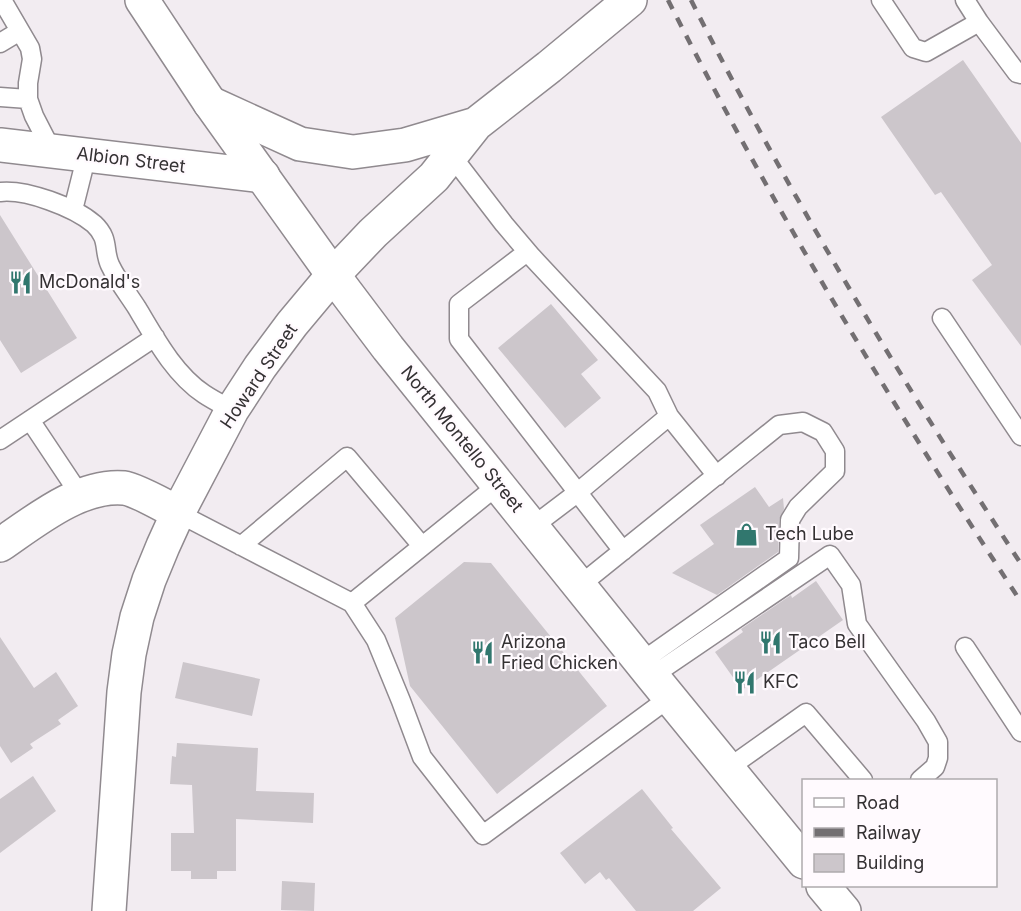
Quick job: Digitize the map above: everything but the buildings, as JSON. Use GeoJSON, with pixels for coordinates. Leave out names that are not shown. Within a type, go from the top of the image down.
{"type":"FeatureCollection","features":[{"type":"Feature","properties":{"kind":"main road","name":"North Montello Street"},"geometry":{"type":"LineString","coordinates":[[142,0],[263,177],[388,348],[802,860]]}},
{"type":"Feature","properties":{"kind":"main road","name":"Howard Street"},"geometry":{"type":"LineString","coordinates":[[109,911],[120,731],[129,654],[137,617],[149,580],[178,513],[232,410],[292,324],[333,275],[373,233],[434,177],[476,124],[630,0]]}},
{"type":"Feature","properties":{"kind":"main road"},"geometry":{"type":"LineString","coordinates":[[210,102],[300,144],[353,152],[405,145],[476,124]]}},
{"type":"Feature","properties":{"kind":"main road","name":"Albion Street"},"geometry":{"type":"LineString","coordinates":[[0,145],[263,177]]}},
{"type":"Feature","properties":{"kind":"main road"},"geometry":{"type":"LineString","coordinates":[[0,545],[80,495],[103,489],[126,488],[178,513]]}},
{"type":"Feature","properties":{"kind":"lane"},"geometry":{"type":"LineString","coordinates":[[2,0],[11,26],[30,48],[32,59],[28,99],[52,151]]}},
{"type":"Feature","properties":{"kind":"lane"},"geometry":{"type":"LineString","coordinates":[[881,0],[913,48],[926,52],[979,22]]}},
{"type":"Feature","properties":{"kind":"lane"},"geometry":{"type":"LineString","coordinates":[[965,0],[979,22],[1019,73]]}},
{"type":"Feature","properties":{"kind":"lane"},"geometry":{"type":"LineString","coordinates":[[0,43],[11,26]]}},
{"type":"Feature","properties":{"kind":"lane"},"geometry":{"type":"LineString","coordinates":[[0,97],[28,99]]}},
{"type":"Feature","properties":{"kind":"lane"},"geometry":{"type":"LineString","coordinates":[[73,210],[87,154]]}},
{"type":"Feature","properties":{"kind":"lane"},"geometry":{"type":"LineString","coordinates":[[451,155],[527,252],[657,391],[669,416],[717,476]]}},
{"type":"Feature","properties":{"kind":"lane"},"geometry":{"type":"LineString","coordinates":[[0,192],[24,193],[73,210],[94,225],[105,239],[109,264],[179,372],[202,393],[232,410]]}},
{"type":"Feature","properties":{"kind":"lane"},"geometry":{"type":"LineString","coordinates":[[527,252],[459,304],[459,339],[623,551]]}},
{"type":"Feature","properties":{"kind":"lane"},"geometry":{"type":"LineString","coordinates":[[942,318],[1021,435]]}},
{"type":"Feature","properties":{"kind":"lane"},"geometry":{"type":"LineString","coordinates":[[0,440],[155,337]]}},
{"type":"Feature","properties":{"kind":"lane"},"geometry":{"type":"LineString","coordinates":[[532,527],[577,493],[669,416]]}},
{"type":"Feature","properties":{"kind":"lane"},"geometry":{"type":"LineString","coordinates":[[30,420],[80,495]]}},
{"type":"Feature","properties":{"kind":"lane"},"geometry":{"type":"LineString","coordinates":[[178,513],[352,603],[376,640],[422,757],[483,835],[789,558],[790,520],[798,507],[836,471],[835,451],[823,432],[802,422],[779,425],[579,586]]}},
{"type":"Feature","properties":{"kind":"lane"},"geometry":{"type":"LineString","coordinates":[[242,546],[347,457],[422,546]]}},
{"type":"Feature","properties":{"kind":"lane"},"geometry":{"type":"LineString","coordinates":[[352,603],[498,485]]}},
{"type":"Feature","properties":{"kind":"lane"},"geometry":{"type":"LineString","coordinates":[[654,678],[830,555],[851,585],[857,624],[926,721],[938,742],[938,758],[935,767],[921,779]]}},
{"type":"Feature","properties":{"kind":"lane"},"geometry":{"type":"LineString","coordinates":[[964,647],[1021,732]]}},
{"type":"Feature","properties":{"kind":"lane"},"geometry":{"type":"LineString","coordinates":[[727,769],[807,713],[862,779]]}},
{"type":"Feature","properties":{"kind":"railway"},"geometry":{"type":"LineString","coordinates":[[668,0],[749,154],[836,306],[973,529],[1021,602]]}},
{"type":"Feature","properties":{"kind":"railway"},"geometry":{"type":"LineString","coordinates":[[691,0],[728,73],[807,216],[890,357],[1021,564]]}},
{"type":"Feature","properties":{"kind":"place","name":"McDonald's"},"geometry":{"type":"Point","coordinates":[21,282]}},
{"type":"Feature","properties":{"kind":"place","name":"Tech Lube"},"geometry":{"type":"Point","coordinates":[747,534]}},
{"type":"Feature","properties":{"kind":"place","name":"Taco Bell"},"geometry":{"type":"Point","coordinates":[770,642]}},
{"type":"Feature","properties":{"kind":"place","name":"Arizona Fried Chicken"},"geometry":{"type":"Point","coordinates":[483,652]}},
{"type":"Feature","properties":{"kind":"place","name":"KFC"},"geometry":{"type":"Point","coordinates":[745,682]}}]}
